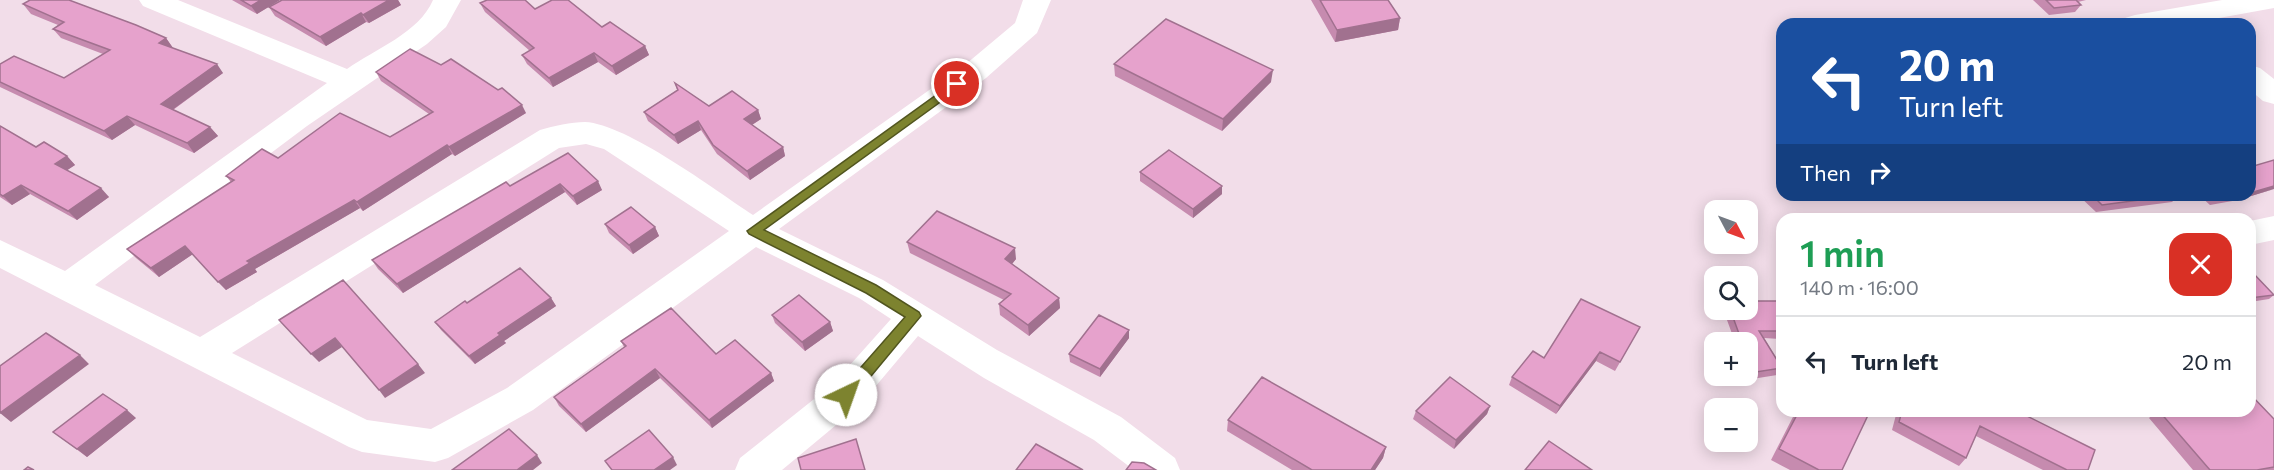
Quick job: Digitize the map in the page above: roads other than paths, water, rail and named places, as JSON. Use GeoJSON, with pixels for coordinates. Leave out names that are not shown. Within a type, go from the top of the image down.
{"type":"FeatureCollection","features":[{"type":"Feature","properties":{"kind":"street"},"geometry":{"type":"LineString","coordinates":[[153,0],[350,81]]}},
{"type":"Feature","properties":{"kind":"street"},"geometry":{"type":"LineString","coordinates":[[69,286],[282,127],[418,36],[444,11],[447,0]]}},
{"type":"Feature","properties":{"kind":"street"},"geometry":{"type":"LineString","coordinates":[[0,253],[362,436],[435,446],[520,399],[976,71],[1027,27],[1037,0]]}},
{"type":"Feature","properties":{"kind":"street"},"geometry":{"type":"LineString","coordinates":[[2158,18],[2272,0]]}},
{"type":"Feature","properties":{"kind":"street"},"geometry":{"type":"LineString","coordinates":[[2256,80],[2274,94]]}},
{"type":"Feature","properties":{"kind":"street"},"geometry":{"type":"LineString","coordinates":[[202,354],[551,138],[585,133],[615,141],[753,231],[871,289],[992,365],[1104,426],[1140,450],[1161,470]]}},
{"type":"Feature","properties":{"kind":"street"},"geometry":{"type":"LineString","coordinates":[[2256,232],[2274,228]]}},
{"type":"Feature","properties":{"kind":"street"},"geometry":{"type":"LineString","coordinates":[[754,470],[846,395],[914,316]]}}]}
